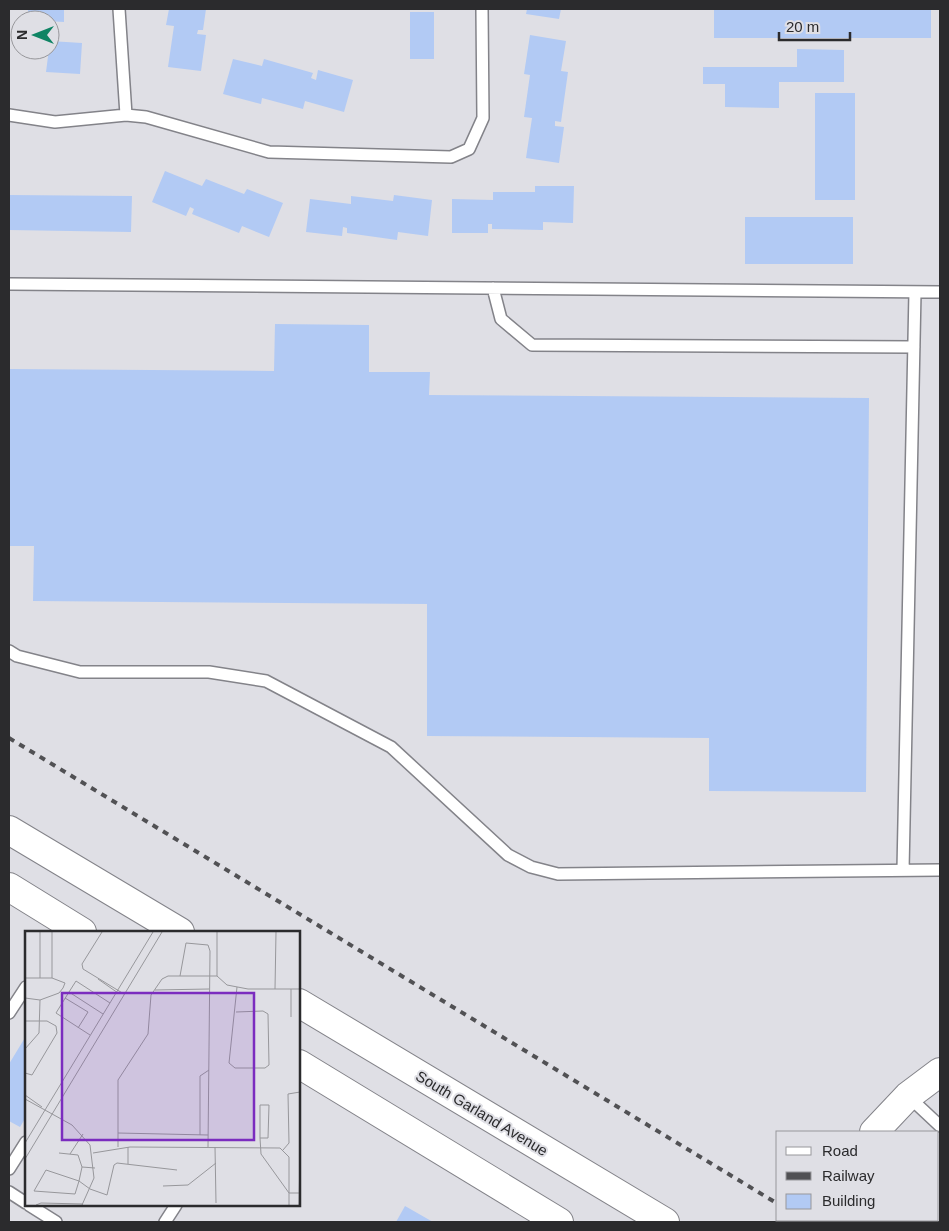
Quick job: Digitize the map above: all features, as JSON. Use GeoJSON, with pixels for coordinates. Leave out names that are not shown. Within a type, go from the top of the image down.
{"type":"FeatureCollection","features":[{"type":"Feature","properties":{"kind":"main road"},"geometry":{"type":"LineString","coordinates":[[9,832],[178,931]]}},
{"type":"Feature","properties":{"kind":"main road"},"geometry":{"type":"LineString","coordinates":[[9,887],[70,929]]}},
{"type":"Feature","properties":{"kind":"main road","name":"South Garland Avenue"},"geometry":{"type":"LineString","coordinates":[[300,1004],[665,1222]]}},
{"type":"Feature","properties":{"kind":"main road"},"geometry":{"type":"LineString","coordinates":[[300,1065],[559,1222]]}},
{"type":"Feature","properties":{"kind":"main road"},"geometry":{"type":"LineString","coordinates":[[875,1131],[908,1096],[940,1072]]}},
{"type":"Feature","properties":{"kind":"lane"},"geometry":{"type":"LineString","coordinates":[[119,9],[126,115]]}},
{"type":"Feature","properties":{"kind":"lane"},"geometry":{"type":"LineString","coordinates":[[9,115],[55,122],[126,115],[146,117],[269,152],[451,157],[469,149],[483,118],[482,9]]}},
{"type":"Feature","properties":{"kind":"lane"},"geometry":{"type":"LineString","coordinates":[[9,284],[940,292]]}},
{"type":"Feature","properties":{"kind":"lane"},"geometry":{"type":"LineString","coordinates":[[494,288],[501,319],[532,345],[914,347]]}},
{"type":"Feature","properties":{"kind":"lane"},"geometry":{"type":"LineString","coordinates":[[903,870],[915,292]]}},
{"type":"Feature","properties":{"kind":"lane"},"geometry":{"type":"LineString","coordinates":[[9,651],[17,656],[80,672],[209,672],[266,680],[391,747],[508,855],[531,867],[558,874],[940,870]]}},
{"type":"Feature","properties":{"kind":"lane"},"geometry":{"type":"LineString","coordinates":[[9,1013],[25,989]]}},
{"type":"Feature","properties":{"kind":"lane"},"geometry":{"type":"LineString","coordinates":[[908,1096],[940,1126]]}},
{"type":"Feature","properties":{"kind":"lane"},"geometry":{"type":"LineString","coordinates":[[9,1170],[25,1144]]}},
{"type":"Feature","properties":{"kind":"lane"},"geometry":{"type":"LineString","coordinates":[[9,1192],[25,1201]]}},
{"type":"Feature","properties":{"kind":"lane"},"geometry":{"type":"LineString","coordinates":[[33,1206],[56,1222]]}},
{"type":"Feature","properties":{"kind":"lane"},"geometry":{"type":"LineString","coordinates":[[165,1222],[175,1206]]}},
{"type":"Feature","properties":{"kind":"building"},"geometry":{"type":"Polygon","coordinates":[[[64,9],[64,22],[60,22],[60,10],[28,10],[64,9]]]}},
{"type":"Feature","properties":{"kind":"building"},"geometry":{"type":"Polygon","coordinates":[[[169,9],[206,9],[203,30],[198,30],[197,34],[206,35],[201,71],[168,67],[174,26],[166,25],[169,9]]]}},
{"type":"Feature","properties":{"kind":"building"},"geometry":{"type":"Polygon","coordinates":[[[527,9],[561,9],[559,19],[526,14],[527,9]]]}},
{"type":"Feature","properties":{"kind":"building"},"geometry":{"type":"Polygon","coordinates":[[[714,9],[931,9],[931,38],[714,38],[714,9]]]}},
{"type":"Feature","properties":{"kind":"building"},"geometry":{"type":"Polygon","coordinates":[[[410,12],[434,12],[434,59],[410,59],[410,12]]]}},
{"type":"Feature","properties":{"kind":"building"},"geometry":{"type":"Polygon","coordinates":[[[530,35],[566,41],[561,71],[568,72],[561,122],[555,121],[555,126],[564,127],[559,163],[526,158],[532,118],[524,117],[530,75],[524,74],[530,35]]]}},
{"type":"Feature","properties":{"kind":"building"},"geometry":{"type":"Polygon","coordinates":[[[60,42],[82,43],[80,74],[46,72],[48,60],[60,60],[60,42]]]}},
{"type":"Feature","properties":{"kind":"building"},"geometry":{"type":"Polygon","coordinates":[[[797,49],[844,50],[844,82],[779,82],[779,108],[725,107],[725,84],[703,84],[703,67],[797,67],[797,49]]]}},
{"type":"Feature","properties":{"kind":"building"},"geometry":{"type":"Polygon","coordinates":[[[233,59],[262,66],[264,59],[313,73],[311,78],[316,80],[318,70],[353,80],[344,112],[305,101],[303,109],[262,98],[261,104],[223,94],[233,59]]]}},
{"type":"Feature","properties":{"kind":"building"},"geometry":{"type":"Polygon","coordinates":[[[815,93],[855,93],[855,200],[815,200],[815,93]]]}},
{"type":"Feature","properties":{"kind":"building"},"geometry":{"type":"Polygon","coordinates":[[[165,171],[202,186],[206,179],[244,194],[247,189],[283,203],[269,237],[242,226],[239,233],[192,214],[194,209],[190,207],[186,216],[152,202],[165,171]]]}},
{"type":"Feature","properties":{"kind":"building"},"geometry":{"type":"Polygon","coordinates":[[[535,186],[574,186],[573,223],[543,222],[543,230],[492,229],[492,224],[488,224],[488,233],[452,233],[452,199],[493,200],[493,192],[535,192],[535,186]]]}},
{"type":"Feature","properties":{"kind":"building"},"geometry":{"type":"Polygon","coordinates":[[[9,195],[132,196],[131,232],[9,230],[9,195]]]}},
{"type":"Feature","properties":{"kind":"building"},"geometry":{"type":"Polygon","coordinates":[[[394,195],[432,200],[428,236],[398,232],[397,240],[347,233],[347,228],[343,227],[342,236],[306,232],[310,199],[351,204],[351,196],[393,201],[394,195]]]}},
{"type":"Feature","properties":{"kind":"building"},"geometry":{"type":"Polygon","coordinates":[[[745,217],[853,217],[853,264],[745,264],[745,217]]]}},
{"type":"Feature","properties":{"kind":"building"},"geometry":{"type":"Polygon","coordinates":[[[275,324],[369,325],[369,372],[430,372],[429,395],[869,398],[866,792],[709,791],[709,738],[427,736],[427,604],[33,601],[34,546],[9,546],[9,369],[274,371],[275,324]]]}},
{"type":"Feature","properties":{"kind":"building"},"geometry":{"type":"Polygon","coordinates":[[[25,1038],[25,1119],[20,1127],[9,1121],[9,1064],[25,1038]]]}},
{"type":"Feature","properties":{"kind":"building"},"geometry":{"type":"Polygon","coordinates":[[[405,1206],[433,1222],[396,1222],[405,1206]]]}},
{"type":"Feature","properties":{"kind":"railway"},"geometry":{"type":"LineString","coordinates":[[9,738],[776,1203]]}}]}
